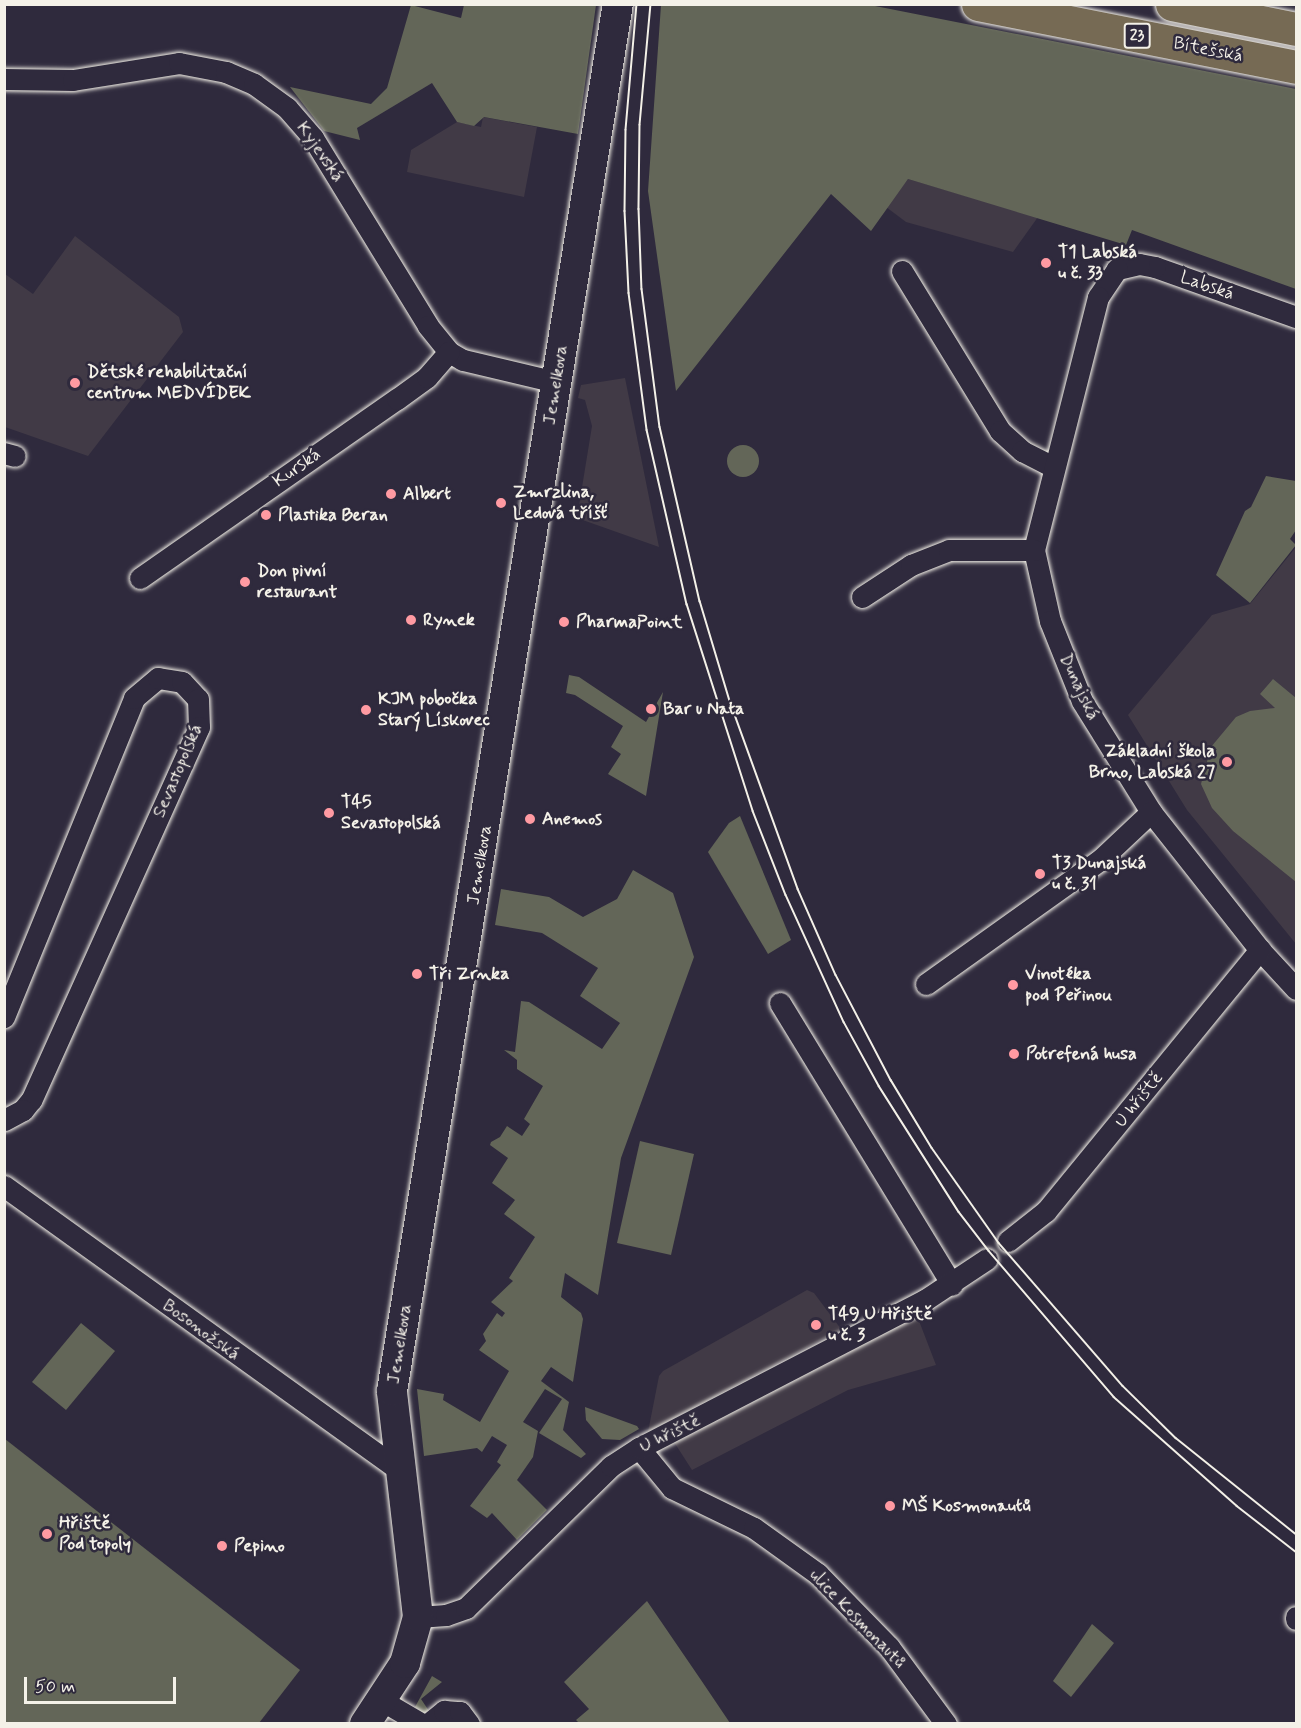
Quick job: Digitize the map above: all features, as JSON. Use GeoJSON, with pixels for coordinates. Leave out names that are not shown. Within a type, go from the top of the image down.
{"type":"FeatureCollection","features":[{"type":"Feature","properties":{"kind":"highway","name":"Bítešská"},"geometry":{"type":"LineString","coordinates":[[978,4],[1296,68]]}},
{"type":"Feature","properties":{"kind":"highway","name":"Bítešská"},"geometry":{"type":"LineString","coordinates":[[1172,4],[1292,28]]}},
{"type":"Feature","properties":{"kind":"street","name":"Jemelkova"},"geometry":{"type":"LineString","coordinates":[[372,1713],[413,1646],[418,1617],[392,1390],[556,382],[598,147],[618,4]]}},
{"type":"Feature","properties":{"kind":"street","name":"Kyjevská"},"geometry":{"type":"LineString","coordinates":[[4,79],[73,80],[179,63],[226,72],[254,84],[286,108],[313,138],[428,326],[449,352],[472,363],[556,382]]}},
{"type":"Feature","properties":{"kind":"street","name":"Labská"},"geometry":{"type":"LineString","coordinates":[[1117,269],[1139,264],[1155,267],[1296,317]]}},
{"type":"Feature","properties":{"kind":"street","name":"Dunajská"},"geometry":{"type":"LineString","coordinates":[[1117,269],[1098,297],[1053,467],[1034,550],[1050,621],[1082,701],[1151,812],[1260,950],[1296,989]]}},
{"type":"Feature","properties":{"kind":"street"},"geometry":{"type":"LineString","coordinates":[[902,271],[1000,430],[1022,451],[1053,467]]}},
{"type":"Feature","properties":{"kind":"street","name":"Kurská"},"geometry":{"type":"LineString","coordinates":[[140,578],[397,399],[427,376],[449,352]]}},
{"type":"Feature","properties":{"kind":"street"},"geometry":{"type":"LineString","coordinates":[[862,597],[912,565],[949,550],[1034,550]]}},
{"type":"Feature","properties":{"kind":"street","name":"Sevastopolská"},"geometry":{"type":"LineString","coordinates":[[4,1017],[134,698],[158,678],[182,682],[198,699],[199,727],[31,1100],[23,1110],[4,1120]]}},
{"type":"Feature","properties":{"kind":"street"},"geometry":{"type":"LineString","coordinates":[[926,984],[1100,860],[1151,812]]}},
{"type":"Feature","properties":{"kind":"street","name":"U hřiště"},"geometry":{"type":"LineString","coordinates":[[1008,1241],[1046,1210],[1260,950]]}},
{"type":"Feature","properties":{"kind":"street"},"geometry":{"type":"LineString","coordinates":[[780,1003],[952,1285]]}},
{"type":"Feature","properties":{"kind":"street","name":"Bosonožská"},"geometry":{"type":"LineString","coordinates":[[4,1186],[400,1471]]}},
{"type":"Feature","properties":{"kind":"street","name":"U hřiště"},"geometry":{"type":"LineString","coordinates":[[418,1617],[446,1615],[465,1608],[611,1466],[639,1448],[952,1285],[987,1258]]}},
{"type":"Feature","properties":{"kind":"street","name":"ulice Kosmonautů"},"geometry":{"type":"LineString","coordinates":[[639,1448],[672,1488],[754,1528],[818,1574],[889,1647],[946,1724]]}},
{"type":"Feature","properties":{"kind":"street"},"geometry":{"type":"LineString","coordinates":[[428,1724],[444,1711],[460,1713],[470,1724]]}},
{"type":"Feature","properties":{"kind":"street"},"geometry":{"type":"LineString","coordinates":[[372,1713],[422,1724]]}},
{"type":"Feature","properties":{"kind":"shaded area"},"geometry":{"type":"Polygon","coordinates":[[[483,117],[537,127],[524,197],[407,172],[411,150],[457,122],[481,127],[483,117]]]}},
{"type":"Feature","properties":{"kind":"shaded area"},"geometry":{"type":"Polygon","coordinates":[[[908,179],[1038,217],[1013,252],[906,222],[886,207],[908,179]]]}},
{"type":"Feature","properties":{"kind":"shaded area","name":"Dětské rehabilitační centrum MEDVÍDEK"},"geometry":{"type":"Polygon","coordinates":[[[75,236],[179,317],[183,332],[88,456],[5,427],[5,274],[33,294],[75,236]]]}},
{"type":"Feature","properties":{"kind":"shaded area"},"geometry":{"type":"Polygon","coordinates":[[[625,378],[659,547],[577,518],[592,426],[585,400],[578,398],[581,385],[625,378]]]}},
{"type":"Feature","properties":{"kind":"shaded area","name":"Základní škola Brno, Labská 27"},"geometry":{"type":"Polygon","coordinates":[[[1296,547],[1296,944],[1187,810],[1128,715],[1212,615],[1250,604],[1296,547]]]}},
{"type":"Feature","properties":{"kind":"shaded area"},"geometry":{"type":"Polygon","coordinates":[[[807,1290],[814,1293],[841,1329],[648,1432],[659,1376],[663,1371],[807,1290]]]}},
{"type":"Feature","properties":{"kind":"shaded area"},"geometry":{"type":"Polygon","coordinates":[[[916,1313],[936,1365],[848,1390],[692,1470],[674,1442],[916,1313]]]}},
{"type":"Feature","properties":{"kind":"green space"},"geometry":{"type":"Polygon","coordinates":[[[411,5],[461,18],[464,5],[596,5],[578,134],[484,117],[474,126],[457,122],[432,83],[357,128],[360,140],[324,131],[290,87],[371,104],[387,88],[411,5]]]}},
{"type":"Feature","properties":{"kind":"green space"},"geometry":{"type":"Polygon","coordinates":[[[661,5],[870,5],[1296,89],[1296,289],[1132,230],[1126,245],[908,179],[871,231],[831,194],[676,391],[648,191],[661,5]]]}},
{"type":"Feature","properties":{"kind":"green space"},"geometry":{"type":"Polygon","coordinates":[[[743,445],[754,450],[759,461],[754,472],[743,477],[732,472],[727,461],[732,450],[743,445]]]}},
{"type":"Feature","properties":{"kind":"green space"},"geometry":{"type":"Polygon","coordinates":[[[1266,476],[1296,481],[1296,530],[1290,539],[1296,545],[1250,603],[1216,575],[1245,511],[1251,507],[1266,476]]]}},
{"type":"Feature","properties":{"kind":"green space"},"geometry":{"type":"Polygon","coordinates":[[[569,675],[579,677],[646,722],[663,692],[646,796],[608,774],[621,754],[611,747],[623,726],[575,695],[566,693],[569,675]]]}},
{"type":"Feature","properties":{"kind":"green space"},"geometry":{"type":"Polygon","coordinates":[[[1273,679],[1296,698],[1296,882],[1233,831],[1212,808],[1201,784],[1211,747],[1236,717],[1250,711],[1275,708],[1260,694],[1273,679]]]}},
{"type":"Feature","properties":{"kind":"green space"},"geometry":{"type":"Polygon","coordinates":[[[740,816],[791,940],[768,954],[708,852],[729,823],[740,816]]]}},
{"type":"Feature","properties":{"kind":"green space"},"geometry":{"type":"Polygon","coordinates":[[[633,870],[673,893],[694,957],[621,1158],[598,1295],[565,1273],[561,1297],[581,1313],[583,1319],[573,1382],[551,1367],[541,1381],[569,1402],[563,1430],[586,1454],[581,1458],[539,1433],[562,1399],[545,1389],[523,1422],[538,1431],[533,1457],[517,1480],[547,1510],[517,1540],[492,1513],[487,1518],[470,1506],[501,1465],[497,1462],[507,1445],[492,1436],[482,1452],[477,1448],[424,1456],[417,1389],[444,1394],[443,1400],[480,1422],[509,1371],[479,1350],[486,1341],[483,1334],[497,1313],[502,1317],[505,1313],[491,1302],[513,1281],[509,1278],[535,1237],[504,1214],[515,1200],[492,1183],[508,1158],[490,1145],[491,1142],[500,1137],[507,1126],[522,1136],[530,1124],[524,1119],[543,1086],[517,1069],[517,1060],[504,1050],[515,1052],[521,1001],[529,1002],[602,1049],[620,1023],[580,996],[598,968],[542,933],[495,925],[501,889],[549,897],[583,917],[617,899],[633,870]]]}},
{"type":"Feature","properties":{"kind":"green space"},"geometry":{"type":"Polygon","coordinates":[[[640,1141],[694,1154],[671,1255],[617,1243],[640,1141]]]}},
{"type":"Feature","properties":{"kind":"green space"},"geometry":{"type":"Polygon","coordinates":[[[81,1323],[115,1351],[66,1410],[32,1382],[81,1323]]]}},
{"type":"Feature","properties":{"kind":"green space"},"geometry":{"type":"Polygon","coordinates":[[[585,1407],[637,1426],[639,1429],[620,1440],[602,1439],[586,1420],[585,1407]]]}},
{"type":"Feature","properties":{"kind":"green space"},"geometry":{"type":"Polygon","coordinates":[[[5,1439],[300,1670],[259,1723],[5,1723],[5,1439]]]}},
{"type":"Feature","properties":{"kind":"green space"},"geometry":{"type":"Polygon","coordinates":[[[647,1601],[730,1723],[580,1724],[576,1720],[589,1709],[564,1682],[647,1601]]]}},
{"type":"Feature","properties":{"kind":"green space"},"geometry":{"type":"Polygon","coordinates":[[[1092,1624],[1114,1643],[1071,1697],[1053,1681],[1092,1624]]]}},
{"type":"Feature","properties":{"kind":"green space"},"geometry":{"type":"Polygon","coordinates":[[[432,1676],[442,1682],[421,1699],[429,1711],[423,1713],[415,1707],[432,1676]]]}},
{"type":"Feature","properties":{"kind":"tram line"},"geometry":{"type":"LineString","coordinates":[[637,4],[626,130],[625,211],[629,293],[647,430],[687,604],[753,811],[786,895],[844,1022],[879,1086],[959,1212],[989,1251],[1114,1397],[1237,1506],[1296,1552]]}},
{"type":"Feature","properties":{"kind":"tram line"},"geometry":{"type":"LineString","coordinates":[[651,4],[640,125],[639,209],[642,289],[660,427],[700,601],[730,701],[798,889],[836,975],[891,1080],[932,1148],[999,1243],[1123,1386],[1176,1438],[1296,1534]]}},
{"type":"Feature","properties":{"kind":"place","name":"T1 Labská u č. 33"},"geometry":{"type":"Point","coordinates":[1046,263]}},
{"type":"Feature","properties":{"kind":"place","name":"Dětské rehabilitační centrum MEDVÍDEK"},"geometry":{"type":"Point","coordinates":[75,383]}},
{"type":"Feature","properties":{"kind":"place","name":"Albert"},"geometry":{"type":"Point","coordinates":[391,494]}},
{"type":"Feature","properties":{"kind":"place","name":"Zmrzlina, Ledová tříšť"},"geometry":{"type":"Point","coordinates":[501,503]}},
{"type":"Feature","properties":{"kind":"place","name":"Plastika Beran"},"geometry":{"type":"Point","coordinates":[266,515]}},
{"type":"Feature","properties":{"kind":"place","name":"Don pivní restaurant"},"geometry":{"type":"Point","coordinates":[245,582]}},
{"type":"Feature","properties":{"kind":"place","name":"Rynek"},"geometry":{"type":"Point","coordinates":[411,620]}},
{"type":"Feature","properties":{"kind":"place","name":"PharmaPoint"},"geometry":{"type":"Point","coordinates":[564,622]}},
{"type":"Feature","properties":{"kind":"place","name":"Bar u Nata"},"geometry":{"type":"Point","coordinates":[651,709]}},
{"type":"Feature","properties":{"kind":"place","name":"KJM pobočka Starý Lískovec"},"geometry":{"type":"Point","coordinates":[366,710]}},
{"type":"Feature","properties":{"kind":"place","name":"Základní škola Brno, Labská 27"},"geometry":{"type":"Point","coordinates":[1227,762]}},
{"type":"Feature","properties":{"kind":"place","name":"T45 Sevastopolská"},"geometry":{"type":"Point","coordinates":[329,813]}},
{"type":"Feature","properties":{"kind":"place","name":"Anemos"},"geometry":{"type":"Point","coordinates":[530,819]}},
{"type":"Feature","properties":{"kind":"place","name":"T3 Dunajská u č. 31"},"geometry":{"type":"Point","coordinates":[1040,874]}},
{"type":"Feature","properties":{"kind":"place","name":"Tři Zrnka"},"geometry":{"type":"Point","coordinates":[417,974]}},
{"type":"Feature","properties":{"kind":"place","name":"Vinotéka pod Peřinou"},"geometry":{"type":"Point","coordinates":[1013,985]}},
{"type":"Feature","properties":{"kind":"place","name":"Potrefená husa"},"geometry":{"type":"Point","coordinates":[1014,1054]}},
{"type":"Feature","properties":{"kind":"place","name":"T49 U Hřiště u č. 3"},"geometry":{"type":"Point","coordinates":[816,1325]}},
{"type":"Feature","properties":{"kind":"place","name":"MŠ Kosmonautů"},"geometry":{"type":"Point","coordinates":[890,1506]}},
{"type":"Feature","properties":{"kind":"place","name":"Hřiště Pod topoly"},"geometry":{"type":"Point","coordinates":[47,1534]}},
{"type":"Feature","properties":{"kind":"place","name":"Pepino"},"geometry":{"type":"Point","coordinates":[222,1546]}}]}
